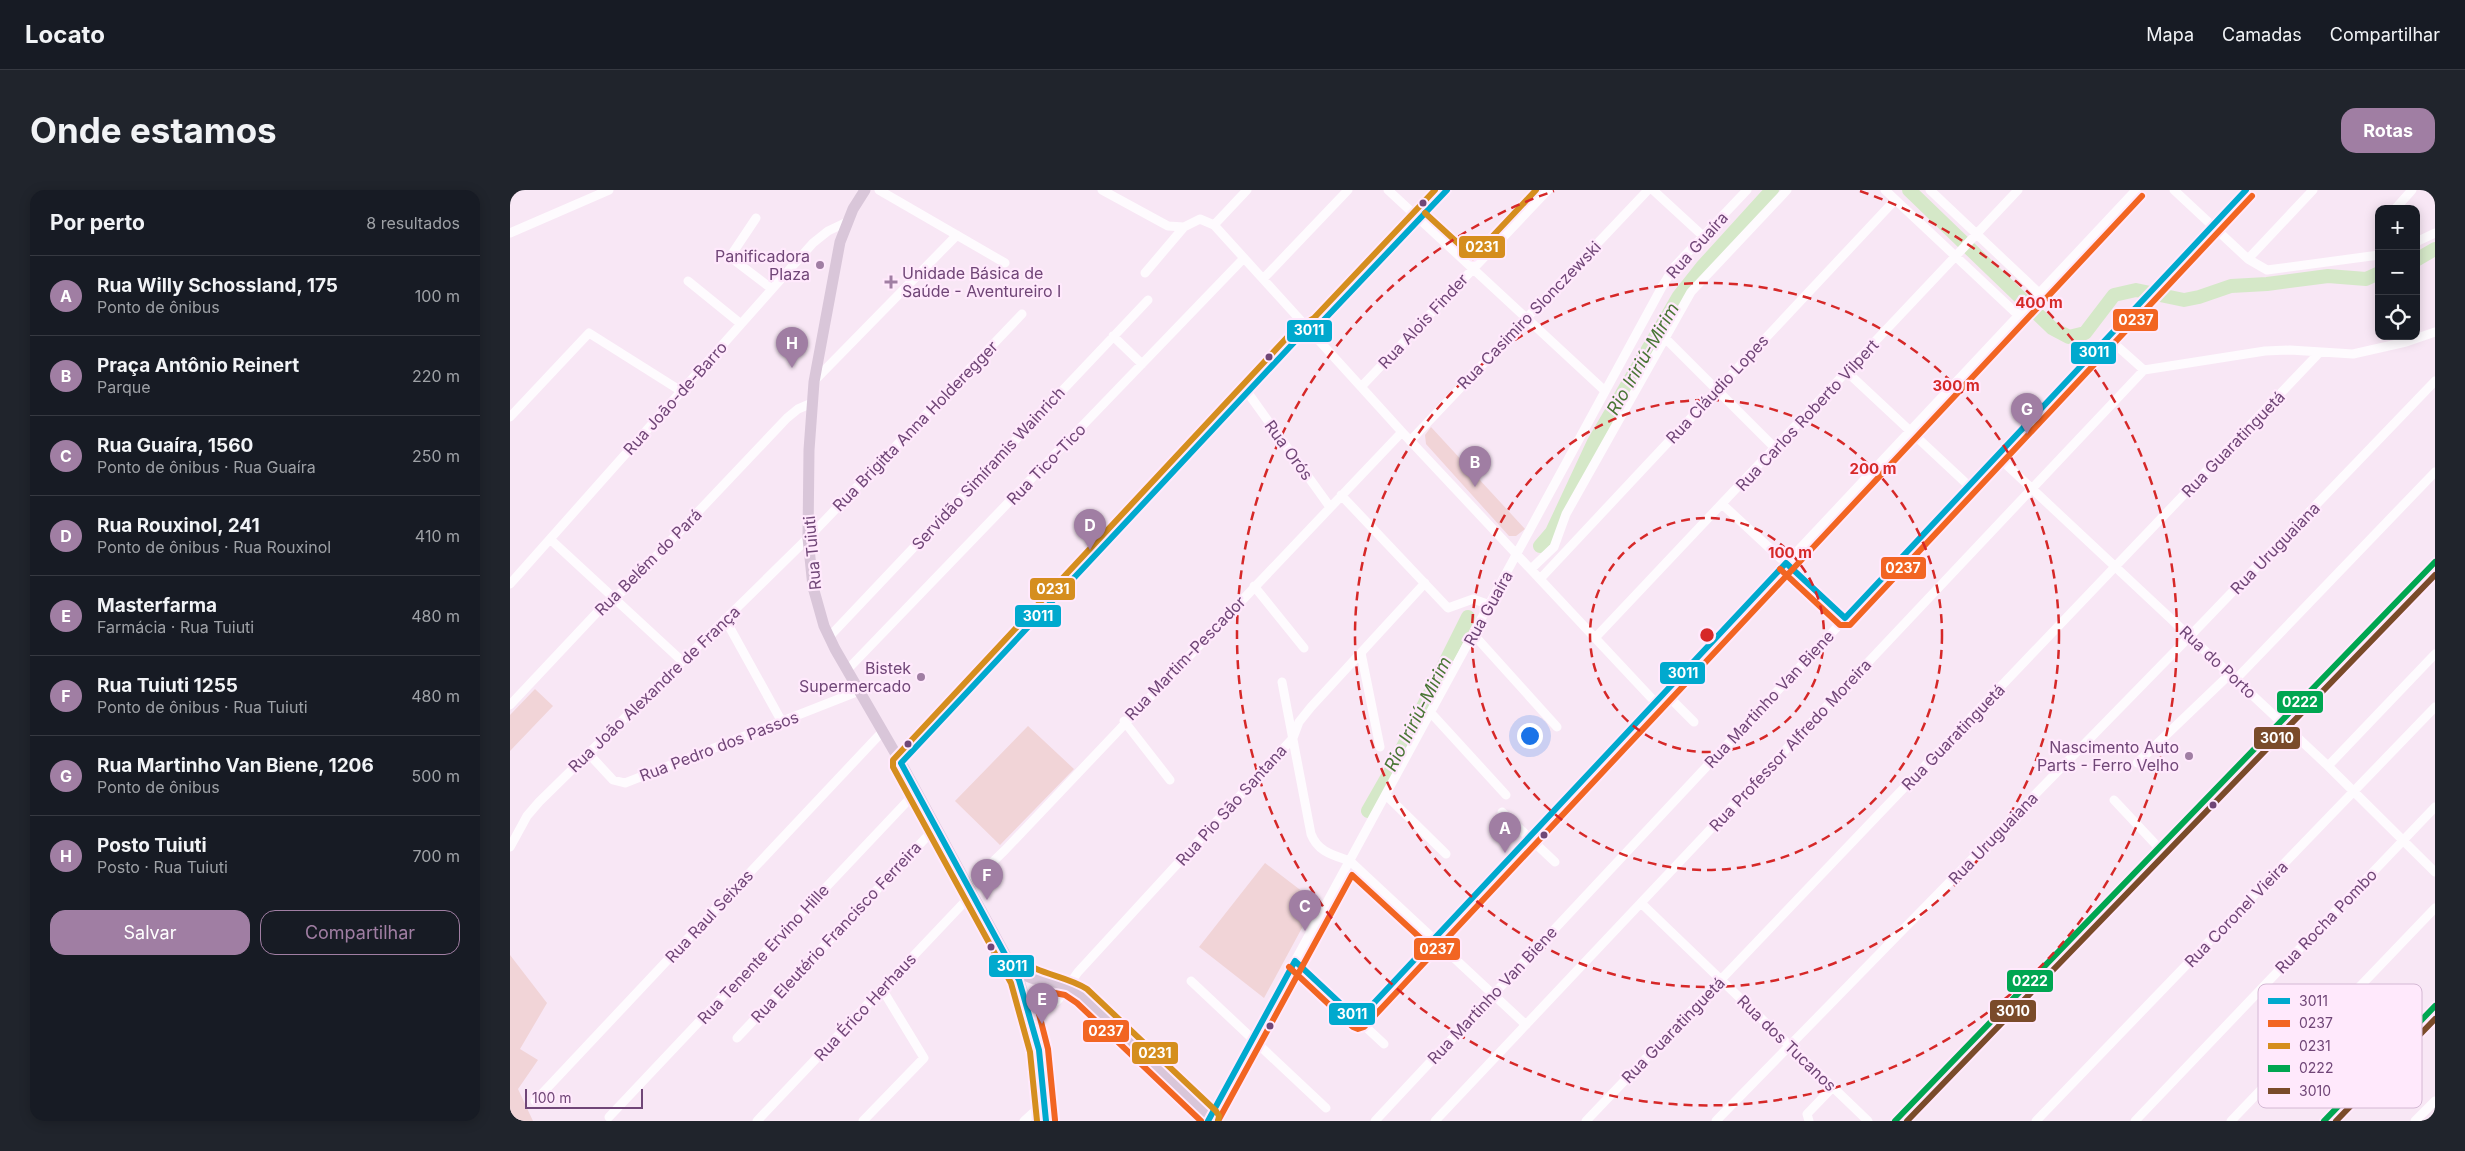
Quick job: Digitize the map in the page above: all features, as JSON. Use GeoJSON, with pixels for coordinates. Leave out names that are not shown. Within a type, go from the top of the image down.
{"type":"FeatureCollection","features":[{"type":"Feature","properties":{"kind":"main road","name":"Rua Tuiuti"},"geometry":{"type":"LineString","coordinates":[[865,190],[847,222],[838,252],[814,382],[808,538],[813,588],[829,637],[1012,965],[1028,1006],[1039,1050],[1046,1102],[1046,1121]]}},
{"type":"Feature","properties":{"kind":"main road","name":"Rua Tuiuti"},"geometry":{"type":"LineString","coordinates":[[1012,965],[1025,976],[1048,984],[1068,987]]}},
{"type":"Feature","properties":{"kind":"main road"},"geometry":{"type":"LineString","coordinates":[[1028,1006],[1033,992],[1048,984]]}},
{"type":"Feature","properties":{"kind":"main road"},"geometry":{"type":"LineString","coordinates":[[1068,987],[1082,996],[1210,1120]]}},
{"type":"Feature","properties":{"kind":"street"},"geometry":{"type":"LineString","coordinates":[[510,233],[609,190]]}},
{"type":"Feature","properties":{"kind":"street"},"geometry":{"type":"LineString","coordinates":[[879,190],[1005,262]]}},
{"type":"Feature","properties":{"kind":"street"},"geometry":{"type":"LineString","coordinates":[[1214,225],[1247,190]]}},
{"type":"Feature","properties":{"kind":"street"},"geometry":{"type":"LineString","coordinates":[[1263,279],[1348,190]]}},
{"type":"Feature","properties":{"kind":"street"},"geometry":{"type":"LineString","coordinates":[[1388,190],[1605,391]]}},
{"type":"Feature","properties":{"kind":"street"},"geometry":{"type":"LineString","coordinates":[[901,763],[1300,336],[1319,325],[1447,190]]}},
{"type":"Feature","properties":{"kind":"street","name":"Rua Alois Finder"},"geometry":{"type":"LineString","coordinates":[[1361,387],[1548,190]]}},
{"type":"Feature","properties":{"kind":"street","name":"Rua Casimiro Slonczewski"},"geometry":{"type":"LineString","coordinates":[[1410,440],[1648,190]]}},
{"type":"Feature","properties":{"kind":"street"},"geometry":{"type":"LineString","coordinates":[[1653,190],[1703,236]]}},
{"type":"Feature","properties":{"kind":"street","name":"Rua Guaíra"},"geometry":{"type":"LineString","coordinates":[[1210,1120],[1252,1039],[1667,278],[1703,236],[1747,190]]}},
{"type":"Feature","properties":{"kind":"street"},"geometry":{"type":"LineString","coordinates":[[1531,570],[1557,542],[1566,514],[1691,292],[1787,190]]}},
{"type":"Feature","properties":{"kind":"street"},"geometry":{"type":"LineString","coordinates":[[1885,190],[1956,257],[2021,312]]}},
{"type":"Feature","properties":{"kind":"street"},"geometry":{"type":"LineString","coordinates":[[1930,190],[2036,296]]}},
{"type":"Feature","properties":{"kind":"street","name":"Rua Carlos Roberto Vilpert"},"geometry":{"type":"LineString","coordinates":[[1595,638],[2018,190]]}},
{"type":"Feature","properties":{"kind":"street"},"geometry":{"type":"LineString","coordinates":[[1358,1020],[2136,190]]}},
{"type":"Feature","properties":{"kind":"street"},"geometry":{"type":"LineString","coordinates":[[2174,190],[2248,259],[2262,269],[2272,270],[2375,256]]}},
{"type":"Feature","properties":{"kind":"street","name":"Rua Martinho Van Biene"},"geometry":{"type":"LineString","coordinates":[[1375,1121],[2246,190]]}},
{"type":"Feature","properties":{"kind":"street"},"geometry":{"type":"LineString","coordinates":[[2248,259],[2313,190]]}},
{"type":"Feature","properties":{"kind":"street"},"geometry":{"type":"LineString","coordinates":[[2399,205],[2412,190]]}},
{"type":"Feature","properties":{"kind":"street"},"geometry":{"type":"LineString","coordinates":[[1106,191],[1168,226],[1184,227]]}},
{"type":"Feature","properties":{"kind":"street","name":"Rua Cláudio Lopes"},"geometry":{"type":"LineString","coordinates":[[1540,579],[1895,200]]}},
{"type":"Feature","properties":{"kind":"street"},"geometry":{"type":"LineString","coordinates":[[756,218],[730,257],[772,290]]}},
{"type":"Feature","properties":{"kind":"street"},"geometry":{"type":"LineString","coordinates":[[1145,274],[1184,227],[1200,219],[1214,225],[1402,432],[1656,703]]}},
{"type":"Feature","properties":{"kind":"street","name":"Rua João-de-Barro"},"geometry":{"type":"LineString","coordinates":[[510,584],[820,237],[847,222]]}},
{"type":"Feature","properties":{"kind":"street"},"geometry":{"type":"LineString","coordinates":[[2420,240],[2435,233]]}},
{"type":"Feature","properties":{"kind":"street"},"geometry":{"type":"LineString","coordinates":[[814,382],[958,235]]}},
{"type":"Feature","properties":{"kind":"street","name":"Rua Tico-Tico"},"geometry":{"type":"LineString","coordinates":[[848,670],[1244,258]]}},
{"type":"Feature","properties":{"kind":"street"},"geometry":{"type":"LineString","coordinates":[[688,281],[741,324]]}},
{"type":"Feature","properties":{"kind":"street","name":"Servidão Simíramis Wainrich"},"geometry":{"type":"LineString","coordinates":[[829,637],[1148,300]]}},
{"type":"Feature","properties":{"kind":"street","name":"Rua Brigitta Anna Holderegger"},"geometry":{"type":"LineString","coordinates":[[808,538],[1022,314]]}},
{"type":"Feature","properties":{"kind":"street"},"geometry":{"type":"LineString","coordinates":[[2108,338],[2144,370],[2265,351],[2290,350],[2342,354],[2364,352],[2406,342],[2435,332]]}},
{"type":"Feature","properties":{"kind":"street"},"geometry":{"type":"LineString","coordinates":[[510,417],[589,333],[681,391]]}},
{"type":"Feature","properties":{"kind":"street"},"geometry":{"type":"LineString","coordinates":[[1113,336],[1142,364]]}},
{"type":"Feature","properties":{"kind":"street"},"geometry":{"type":"LineString","coordinates":[[1665,338],[1775,448]]}},
{"type":"Feature","properties":{"kind":"street","name":"Rua Guaratinguetá"},"geometry":{"type":"LineString","coordinates":[[1586,1121],[2320,352]]}},
{"type":"Feature","properties":{"kind":"street","name":"Rua Professor Alfredo Moreira"},"geometry":{"type":"LineString","coordinates":[[1436,1121],[2144,370]]}},
{"type":"Feature","properties":{"kind":"street"},"geometry":{"type":"LineString","coordinates":[[1847,372],[1969,486]]}},
{"type":"Feature","properties":{"kind":"street","name":"Rua Uruguaiana"},"geometry":{"type":"LineString","coordinates":[[1716,1121],[2190,636],[2435,381]]}},
{"type":"Feature","properties":{"kind":"street","name":"Rua Orós"},"geometry":{"type":"LineString","coordinates":[[1248,393],[1330,507]]}},
{"type":"Feature","properties":{"kind":"street","name":"Rua Belém do Pará"},"geometry":{"type":"LineString","coordinates":[[510,705],[604,605],[614,599],[787,418],[798,409],[812,403]]}},
{"type":"Feature","properties":{"kind":"street","name":"Rua Martim-Pescador"},"geometry":{"type":"LineString","coordinates":[[971,889],[1004,850],[1124,721],[1402,432]]}},
{"type":"Feature","properties":{"kind":"street","name":"Rua do Porto"},"geometry":{"type":"LineString","coordinates":[[1997,456],[2328,766],[2435,872]]}},
{"type":"Feature","properties":{"kind":"street"},"geometry":{"type":"LineString","coordinates":[[2137,763],[2233,677],[2435,472]]}},
{"type":"Feature","properties":{"kind":"street"},"geometry":{"type":"LineString","coordinates":[[1341,495],[1448,608],[1473,599],[1490,605]]}},
{"type":"Feature","properties":{"kind":"street"},"geometry":{"type":"LineString","coordinates":[[1722,504],[1845,618]]}},
{"type":"Feature","properties":{"kind":"street","name":"Rua João Alexandre de França"},"geometry":{"type":"LineString","coordinates":[[510,848],[532,809],[808,538]]}},
{"type":"Feature","properties":{"kind":"street"},"geometry":{"type":"LineString","coordinates":[[550,539],[682,661]]}},
{"type":"Feature","properties":{"kind":"street"},"geometry":{"type":"LineString","coordinates":[[1895,1121],[2435,562]]}},
{"type":"Feature","properties":{"kind":"street","name":"Rua Pio São Santana"},"geometry":{"type":"LineString","coordinates":[[1028,1006],[1038,1010],[1048,1008],[1068,987],[1085,965],[1293,738],[1304,715],[1425,583]]}},
{"type":"Feature","properties":{"kind":"street"},"geometry":{"type":"LineString","coordinates":[[1254,586],[1304,648]]}},
{"type":"Feature","properties":{"kind":"street"},"geometry":{"type":"LineString","coordinates":[[725,620],[782,722]]}},
{"type":"Feature","properties":{"kind":"street"},"geometry":{"type":"LineString","coordinates":[[1474,635],[1557,727]]}},
{"type":"Feature","properties":{"kind":"street"},"geometry":{"type":"LineString","coordinates":[[1361,653],[1380,747]]}},
{"type":"Feature","properties":{"kind":"street"},"geometry":{"type":"LineString","coordinates":[[2328,766],[2435,654]]}},
{"type":"Feature","properties":{"kind":"street"},"geometry":{"type":"LineString","coordinates":[[1282,682],[1314,841],[1322,851],[1350,861],[1526,1025]]}},
{"type":"Feature","properties":{"kind":"street","name":"Rua Pedro dos Passos"},"geometry":{"type":"LineString","coordinates":[[588,753],[613,780],[625,783],[859,691]]}},
{"type":"Feature","properties":{"kind":"street"},"geometry":{"type":"LineString","coordinates":[[1665,693],[1694,722]]}},
{"type":"Feature","properties":{"kind":"street","name":"Rua Coronel Vieira"},"geometry":{"type":"LineString","coordinates":[[2036,1121],[2435,707]]}},
{"type":"Feature","properties":{"kind":"street"},"geometry":{"type":"LineString","coordinates":[[1431,713],[1506,795]]}},
{"type":"Feature","properties":{"kind":"street"},"geometry":{"type":"LineString","coordinates":[[1124,721],[1170,780]]}},
{"type":"Feature","properties":{"kind":"street","name":"Rua Raul Seixas"},"geometry":{"type":"LineString","coordinates":[[535,1101],[883,731]]}},
{"type":"Feature","properties":{"kind":"street","name":"Rua Tenente Ervino Hille"},"geometry":{"type":"LineString","coordinates":[[609,1116],[916,791]]}},
{"type":"Feature","properties":{"kind":"street"},"geometry":{"type":"LineString","coordinates":[[1386,795],[1446,854]]}},
{"type":"Feature","properties":{"kind":"street"},"geometry":{"type":"LineString","coordinates":[[2114,800],[2159,848]]}},
{"type":"Feature","properties":{"kind":"street","name":"Rua Rocha Pombo"},"geometry":{"type":"LineString","coordinates":[[2266,984],[2435,807]]}},
{"type":"Feature","properties":{"kind":"street"},"geometry":{"type":"LineString","coordinates":[[1502,812],[1555,862]]}},
{"type":"Feature","properties":{"kind":"street","name":"Rua Eleutério Francisco Ferreira"},"geometry":{"type":"LineString","coordinates":[[737,1038],[936,827]]}},
{"type":"Feature","properties":{"kind":"street","name":"Rua Érico Herhaus"},"geometry":{"type":"LineString","coordinates":[[757,1121],[882,989],[971,889]]}},
{"type":"Feature","properties":{"kind":"street","name":"Rua dos Tucanos"},"geometry":{"type":"LineString","coordinates":[[1641,903],[1868,1121]]}},
{"type":"Feature","properties":{"kind":"street"},"geometry":{"type":"LineString","coordinates":[[2362,984],[2435,908]]}},
{"type":"Feature","properties":{"kind":"street"},"geometry":{"type":"LineString","coordinates":[[1295,961],[1384,1044]]}},
{"type":"Feature","properties":{"kind":"street"},"geometry":{"type":"LineString","coordinates":[[1191,981],[1326,1108]]}},
{"type":"Feature","properties":{"kind":"street"},"geometry":{"type":"LineString","coordinates":[[863,1121],[924,1058],[882,989]]}},
{"type":"Feature","properties":{"kind":"street","name":"Rua Rocha Pombo"},"geometry":{"type":"LineString","coordinates":[[2135,1121],[2258,993]]}},
{"type":"Feature","properties":{"kind":"street"},"geometry":{"type":"LineString","coordinates":[[2422,1019],[2435,1006]]}},
{"type":"Feature","properties":{"kind":"street"},"geometry":{"type":"LineString","coordinates":[[1809,1121],[1808,1114],[1833,1087]]}},
{"type":"Feature","properties":{"kind":"street"},"geometry":{"type":"LineString","coordinates":[[2231,1121],[2258,1093]]}},
{"type":"Feature","properties":{"kind":"street"},"geometry":{"type":"LineString","coordinates":[[2416,1121],[2435,1101]]}},
{"type":"Feature","properties":{"kind":"street"},"geometry":{"type":"LineString","coordinates":[[1024,1121],[1046,1102]]}},
{"type":"Feature","properties":{"kind":"street"},"geometry":{"type":"LineString","coordinates":[[2324,1121],[2337,1108]]}},
{"type":"Feature","properties":{"kind":"shaded area"},"geometry":{"type":"Polygon","coordinates":[[[1431,427],[1525,529],[1516,536],[1509,536],[1426,444],[1425,435],[1431,427]]]}},
{"type":"Feature","properties":{"kind":"shaded area"},"geometry":{"type":"Polygon","coordinates":[[[535,689],[553,706],[510,751],[510,715],[535,689]]]}},
{"type":"Feature","properties":{"kind":"shaded area"},"geometry":{"type":"Polygon","coordinates":[[[1028,726],[1074,769],[1000,845],[955,801],[1028,726]]]}},
{"type":"Feature","properties":{"kind":"shaded area"},"geometry":{"type":"Polygon","coordinates":[[[1265,863],[1316,902],[1264,998],[1199,947],[1265,863]]]}},
{"type":"Feature","properties":{"kind":"shaded area"},"geometry":{"type":"Polygon","coordinates":[[[510,955],[547,1003],[520,1049],[538,1060],[518,1089],[533,1121],[510,1121],[510,955]]]}},
{"type":"Feature","properties":{"kind":"shaded area"},"geometry":{"type":"Polygon","coordinates":[[[1042,991],[1048,991],[1057,996],[1044,1006],[1034,1004],[1034,996],[1042,991]]]}},
{"type":"Feature","properties":{"kind":"waterway","name":"Rio Iririú-Mirim"},"geometry":{"type":"LineString","coordinates":[[1540,546],[1552,532],[1594,442],[1679,296],[1702,267],[1772,190]]}},
{"type":"Feature","properties":{"kind":"waterway","name":"Rio Iririú-Mirim"},"geometry":{"type":"LineString","coordinates":[[1909,190],[2052,328],[2069,337],[2085,333],[2114,295],[2136,290],[2184,300],[2231,286],[2267,284],[2328,276],[2366,279],[2375,275]]}},
{"type":"Feature","properties":{"kind":"waterway","name":"Rio Iririú-Mirim"},"geometry":{"type":"LineString","coordinates":[[2420,258],[2435,249]]}},
{"type":"Feature","properties":{"kind":"waterway","name":"Rio Iririú-Mirim"},"geometry":{"type":"LineString","coordinates":[[1368,811],[1392,769],[1468,617]]}},
{"type":"Feature","properties":{"kind":"transit line","name":"0231"},"geometry":{"type":"LineString","coordinates":[[1037,1121],[1030,1052],[1011,983],[893,767],[893,760],[1294,330],[1314,318],[1435,190]]}},
{"type":"Feature","properties":{"kind":"transit line","name":"3011"},"geometry":{"type":"LineString","coordinates":[[1046,1121],[1039,1050],[1019,980],[901,763],[1300,336],[1319,325],[1447,190]]}},
{"type":"Feature","properties":{"kind":"transit line","name":"0231"},"geometry":{"type":"LineString","coordinates":[[1425,213],[1473,257],[1536,190]]}},
{"type":"Feature","properties":{"kind":"transit line","name":"3011"},"geometry":{"type":"LineString","coordinates":[[1208,1121],[1295,961],[1358,1020],[1786,563],[1845,618],[2246,190]]}},
{"type":"Feature","properties":{"kind":"transit line","name":"0237"},"geometry":{"type":"LineString","coordinates":[[1289,967],[1353,1027],[1358,1029],[1364,1027],[2142,196]]}},
{"type":"Feature","properties":{"kind":"transit line","name":"0237"},"geometry":{"type":"LineString","coordinates":[[1780,569],[1840,625],[1850,625],[2252,196]]}},
{"type":"Feature","properties":{"kind":"transit line","name":"0222"},"geometry":{"type":"LineString","coordinates":[[1895,1121],[2435,562]]}},
{"type":"Feature","properties":{"kind":"transit line","name":"3010"},"geometry":{"type":"LineString","coordinates":[[1907,1121],[2435,575]]}},
{"type":"Feature","properties":{"kind":"transit line","name":"0237"},"geometry":{"type":"LineString","coordinates":[[1218,1121],[1352,875],[1428,945]]}},
{"type":"Feature","properties":{"kind":"transit line","name":"0231"},"geometry":{"type":"LineString","coordinates":[[1018,958],[1034,968],[1079,984],[1087,989],[1216,1111],[1219,1116],[1218,1121]]}},
{"type":"Feature","properties":{"kind":"transit line","name":"0237"},"geometry":{"type":"LineString","coordinates":[[1055,1120],[1048,1049],[1037,1006],[1040,998],[1050,992],[1065,995],[1077,1003],[1201,1121]]}},
{"type":"Feature","properties":{"kind":"transit line","name":"0222"},"geometry":{"type":"LineString","coordinates":[[2422,1019],[2435,1006]]}},
{"type":"Feature","properties":{"kind":"transit line","name":"3010"},"geometry":{"type":"LineString","coordinates":[[2422,1032],[2435,1019]]}},
{"type":"Feature","properties":{"kind":"transit line","name":"0222"},"geometry":{"type":"LineString","coordinates":[[2324,1121],[2337,1108]]}},
{"type":"Feature","properties":{"kind":"transit line","name":"3010"},"geometry":{"type":"LineString","coordinates":[[2336,1121],[2349,1108]]}},
{"type":"Feature","properties":{"kind":"place","name":"Panificadora Plaza"},"geometry":{"type":"Point","coordinates":[820,265]}},
{"type":"Feature","properties":{"kind":"place","name":"Unidade Básica de Saúde - Aventureiro I"},"geometry":{"type":"Point","coordinates":[891,282]}},
{"type":"Feature","properties":{"kind":"place","name":"Posto Tuiuti"},"geometry":{"type":"Point","coordinates":[792,368]}},
{"type":"Feature","properties":{"kind":"place","name":"Rua Martinho Van Biene, 1206"},"geometry":{"type":"Point","coordinates":[2027,434]}},
{"type":"Feature","properties":{"kind":"place","name":"Praça Antônio Reinert"},"geometry":{"type":"Point","coordinates":[1475,487]}},
{"type":"Feature","properties":{"kind":"place","name":"Rua Rouxinol, 241"},"geometry":{"type":"Point","coordinates":[1090,550]}},
{"type":"Feature","properties":{"kind":"place","name":"Bistek Supermercado"},"geometry":{"type":"Point","coordinates":[921,677]}},
{"type":"Feature","properties":{"kind":"place","name":"Nascimento Auto Parts - Ferro Velho"},"geometry":{"type":"Point","coordinates":[2189,756]}},
{"type":"Feature","properties":{"kind":"place","name":"Rua Willy Schossland, 175"},"geometry":{"type":"Point","coordinates":[1505,853]}},
{"type":"Feature","properties":{"kind":"place","name":"Rua Tuiuti 1255"},"geometry":{"type":"Point","coordinates":[987,900]}},
{"type":"Feature","properties":{"kind":"place","name":"Rua Guaíra, 1560"},"geometry":{"type":"Point","coordinates":[1305,931]}},
{"type":"Feature","properties":{"kind":"place","name":"Masterfarma"},"geometry":{"type":"Point","coordinates":[1042,1024]}}]}
